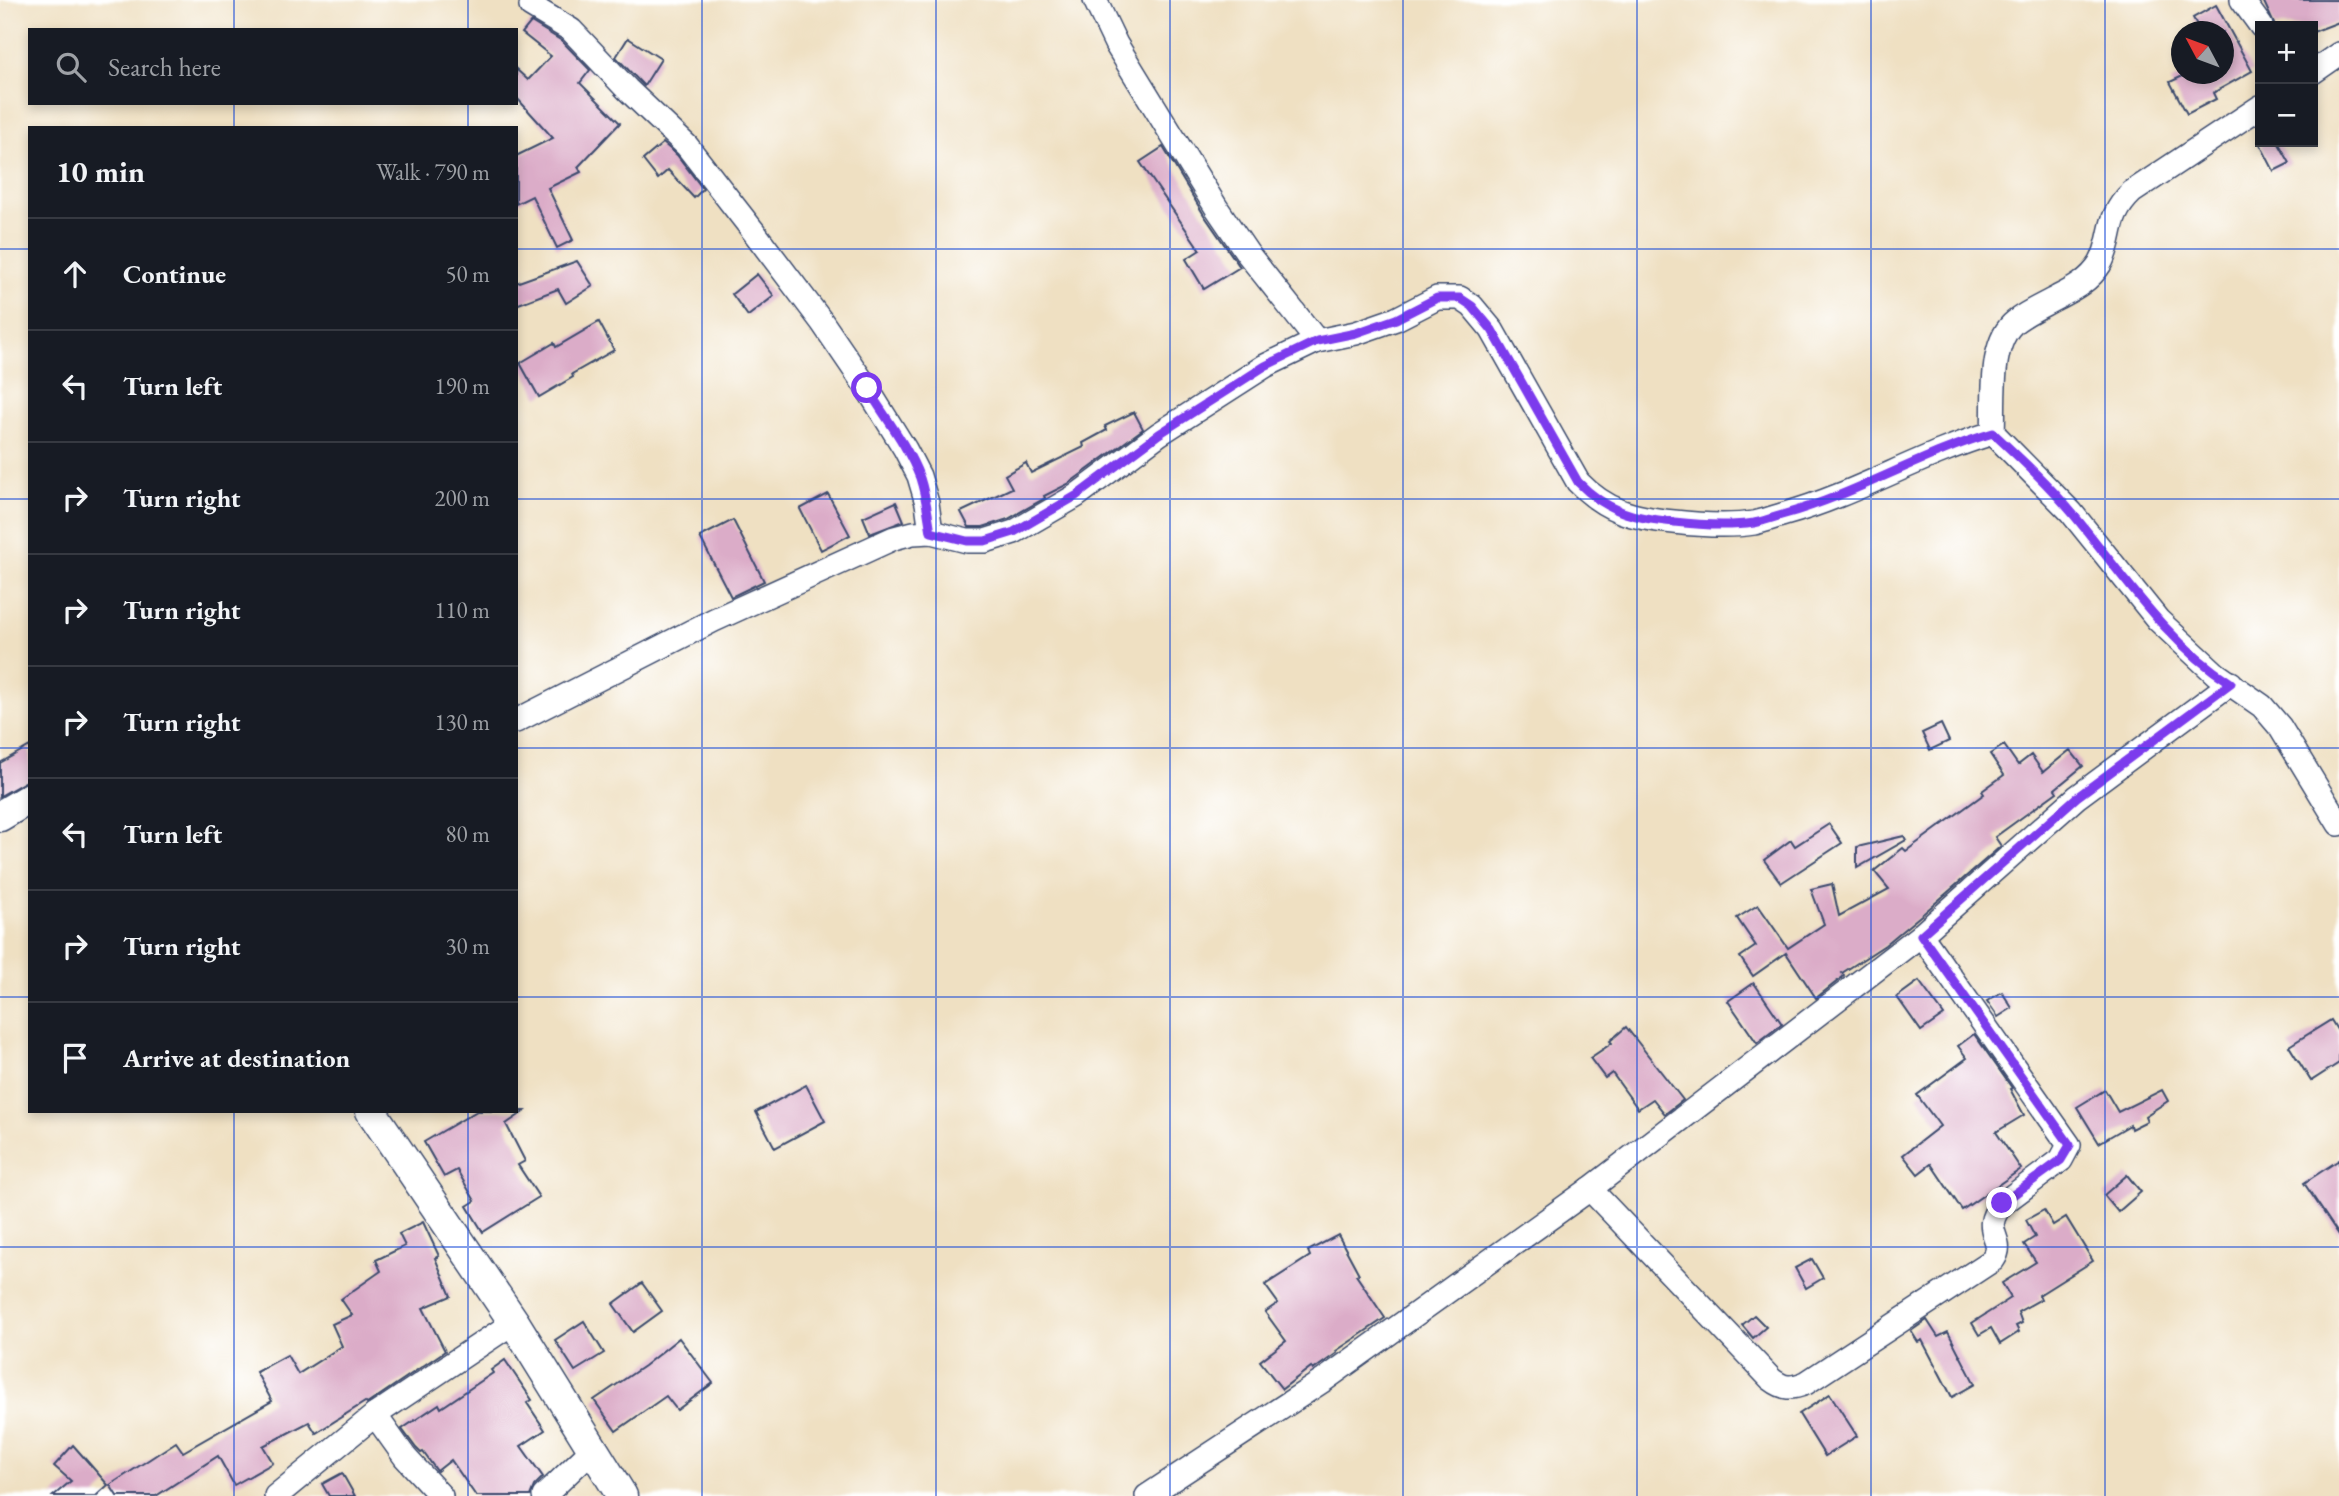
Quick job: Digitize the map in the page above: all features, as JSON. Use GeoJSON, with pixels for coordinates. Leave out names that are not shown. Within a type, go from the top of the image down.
{"type":"FeatureCollection","features":[{"type":"Feature","properties":{"kind":"street"},"geometry":{"type":"LineString","coordinates":[[1095,0],[1116,44],[1216,207],[1248,254],[1317,341]]}},
{"type":"Feature","properties":{"kind":"street"},"geometry":{"type":"LineString","coordinates":[[2242,0],[2257,21]]}},
{"type":"Feature","properties":{"kind":"street"},"geometry":{"type":"LineString","coordinates":[[531,6],[571,30],[627,89],[687,146],[754,232],[822,322],[905,449],[919,477],[927,503],[931,532]]}},
{"type":"Feature","properties":{"kind":"street"},"geometry":{"type":"LineString","coordinates":[[2318,69],[2339,54]]}},
{"type":"Feature","properties":{"kind":"street"},"geometry":{"type":"LineString","coordinates":[[2255,110],[2132,192],[2115,214],[2100,264],[2091,276],[2076,288],[2014,322],[1997,350],[1993,433],[2071,512],[2158,620],[2216,674],[2262,706],[2280,727],[2339,824]]}},
{"type":"Feature","properties":{"kind":"street"},"geometry":{"type":"LineString","coordinates":[[518,720],[713,620],[894,538],[931,532],[967,541],[985,541],[1014,532],[1076,496],[1159,434],[1265,366],[1317,341],[1356,333],[1396,319],[1437,298],[1460,298],[1472,306],[1492,330],[1578,482],[1593,498],[1608,507],[1634,516],[1712,526],[1754,523],[1818,505],[1960,443],[1993,433]]}},
{"type":"Feature","properties":{"kind":"street"},"geometry":{"type":"LineString","coordinates":[[1147,1496],[1324,1380],[1590,1189],[1921,935],[2077,797],[2231,683]]}},
{"type":"Feature","properties":{"kind":"street"},"geometry":{"type":"LineString","coordinates":[[0,816],[28,799]]}},
{"type":"Feature","properties":{"kind":"street"},"geometry":{"type":"LineString","coordinates":[[1590,1189],[1770,1379],[1786,1388],[1806,1383],[1993,1260],[1998,1247],[1991,1224],[1995,1212],[2002,1203],[2061,1160],[2070,1145],[1921,935]]}},
{"type":"Feature","properties":{"kind":"street"},"geometry":{"type":"LineString","coordinates":[[372,1113],[514,1322],[622,1496]]}},
{"type":"Feature","properties":{"kind":"street"},"geometry":{"type":"LineString","coordinates":[[276,1496],[375,1415],[514,1322]]}},
{"type":"Feature","properties":{"kind":"street"},"geometry":{"type":"LineString","coordinates":[[375,1415],[405,1457],[441,1496]]}},
{"type":"Feature","properties":{"kind":"street"},"geometry":{"type":"LineString","coordinates":[[544,1496],[593,1449]]}},
{"type":"Feature","properties":{"kind":"building"},"geometry":{"type":"Polygon","coordinates":[[[2263,0],[2339,0],[2339,22],[2318,30],[2318,21],[2273,21],[2263,0]]]}},
{"type":"Feature","properties":{"kind":"building"},"geometry":{"type":"Polygon","coordinates":[[[2216,5],[2225,21],[2195,21],[2193,18],[2216,5]]]}},
{"type":"Feature","properties":{"kind":"building"},"geometry":{"type":"Polygon","coordinates":[[[531,22],[562,41],[590,70],[580,83],[620,123],[578,167],[581,172],[548,188],[573,240],[557,248],[532,196],[518,203],[518,155],[553,138],[518,99],[518,71],[528,80],[551,56],[522,33],[531,22]]]}},
{"type":"Feature","properties":{"kind":"building"},"geometry":{"type":"Polygon","coordinates":[[[628,38],[661,59],[644,86],[616,57],[628,38]]]}},
{"type":"Feature","properties":{"kind":"building"},"geometry":{"type":"Polygon","coordinates":[[[2234,38],[2252,71],[2234,81],[2234,38]]]}},
{"type":"Feature","properties":{"kind":"building"},"geometry":{"type":"Polygon","coordinates":[[[2171,84],[2229,84],[2213,93],[2216,99],[2187,114],[2171,84]]]}},
{"type":"Feature","properties":{"kind":"building"},"geometry":{"type":"Polygon","coordinates":[[[663,143],[677,155],[703,189],[694,198],[668,170],[658,179],[643,160],[663,143]]]}},
{"type":"Feature","properties":{"kind":"building"},"geometry":{"type":"Polygon","coordinates":[[[1163,147],[1204,215],[1240,267],[1204,289],[1186,259],[1200,250],[1140,162],[1163,147]]]}},
{"type":"Feature","properties":{"kind":"building"},"geometry":{"type":"Polygon","coordinates":[[[2262,147],[2281,147],[2290,163],[2274,171],[2262,147]]]}},
{"type":"Feature","properties":{"kind":"building"},"geometry":{"type":"Polygon","coordinates":[[[577,261],[593,286],[566,303],[558,289],[518,304],[518,282],[577,261]]]}},
{"type":"Feature","properties":{"kind":"building"},"geometry":{"type":"Polygon","coordinates":[[[757,274],[774,296],[748,316],[732,294],[757,274]]]}},
{"type":"Feature","properties":{"kind":"building"},"geometry":{"type":"Polygon","coordinates":[[[599,322],[614,350],[539,397],[520,363],[554,343],[556,347],[599,322]]]}},
{"type":"Feature","properties":{"kind":"building"},"geometry":{"type":"Polygon","coordinates":[[[1134,412],[1143,429],[1068,484],[1008,519],[983,527],[969,527],[961,512],[1012,488],[1005,475],[1026,463],[1031,473],[1084,447],[1083,443],[1107,430],[1105,426],[1134,412]]]}},
{"type":"Feature","properties":{"kind":"building"},"geometry":{"type":"Polygon","coordinates":[[[828,494],[850,535],[821,550],[800,509],[828,494]]]}},
{"type":"Feature","properties":{"kind":"building"},"geometry":{"type":"Polygon","coordinates":[[[896,502],[904,521],[870,534],[863,517],[896,502]]]}},
{"type":"Feature","properties":{"kind":"building"},"geometry":{"type":"Polygon","coordinates":[[[733,520],[764,581],[731,597],[700,537],[733,520]]]}},
{"type":"Feature","properties":{"kind":"building"},"geometry":{"type":"Polygon","coordinates":[[[1941,724],[1949,741],[1930,750],[1922,733],[1941,724]]]}},
{"type":"Feature","properties":{"kind":"building"},"geometry":{"type":"Polygon","coordinates":[[[2004,745],[2018,765],[2031,755],[2043,772],[2070,750],[2083,766],[2055,789],[2057,792],[1995,837],[2001,846],[1885,945],[1842,973],[1844,976],[1816,998],[1786,953],[1753,976],[1740,957],[1756,946],[1737,918],[1758,905],[1788,948],[1824,924],[1811,889],[1832,884],[1839,916],[1889,889],[1874,871],[1903,848],[1906,851],[1984,794],[1982,791],[2004,775],[1990,754],[2004,745]]]}},
{"type":"Feature","properties":{"kind":"building"},"geometry":{"type":"Polygon","coordinates":[[[28,747],[28,780],[0,796],[0,763],[28,747]]]}},
{"type":"Feature","properties":{"kind":"building"},"geometry":{"type":"Polygon","coordinates":[[[1829,824],[1842,843],[1781,883],[1764,860],[1791,840],[1795,846],[1829,824]]]}},
{"type":"Feature","properties":{"kind":"building"},"geometry":{"type":"Polygon","coordinates":[[[1904,836],[1906,840],[1857,868],[1857,847],[1904,836]]]}},
{"type":"Feature","properties":{"kind":"building"},"geometry":{"type":"Polygon","coordinates":[[[1919,981],[1944,1015],[1921,1031],[1897,997],[1919,981]]]}},
{"type":"Feature","properties":{"kind":"building"},"geometry":{"type":"Polygon","coordinates":[[[1754,983],[1782,1024],[1757,1043],[1728,1001],[1754,983]]]}},
{"type":"Feature","properties":{"kind":"building"},"geometry":{"type":"Polygon","coordinates":[[[2002,992],[2012,1008],[1998,1017],[1987,1001],[2002,992]]]}},
{"type":"Feature","properties":{"kind":"building"},"geometry":{"type":"Polygon","coordinates":[[[2331,1020],[2339,1033],[2339,1063],[2311,1081],[2289,1046],[2331,1020]]]}},
{"type":"Feature","properties":{"kind":"building"},"geometry":{"type":"Polygon","coordinates":[[[1626,1027],[1683,1100],[1665,1114],[1653,1099],[1638,1109],[1612,1073],[1605,1078],[1590,1058],[1612,1043],[1610,1041],[1626,1027]]]}},
{"type":"Feature","properties":{"kind":"building"},"geometry":{"type":"Polygon","coordinates":[[[1974,1034],[2012,1088],[2010,1089],[2024,1115],[1996,1132],[2021,1169],[1962,1210],[1931,1164],[1918,1174],[1903,1155],[1940,1126],[1917,1095],[1967,1058],[1958,1046],[1974,1034]]]}},
{"type":"Feature","properties":{"kind":"building"},"geometry":{"type":"Polygon","coordinates":[[[806,1085],[825,1121],[775,1148],[756,1112],[806,1085]]]}},
{"type":"Feature","properties":{"kind":"building"},"geometry":{"type":"Polygon","coordinates":[[[2105,1090],[2118,1112],[2162,1090],[2168,1101],[2145,1116],[2147,1121],[2131,1129],[2130,1125],[2099,1143],[2077,1107],[2105,1090]]]}},
{"type":"Feature","properties":{"kind":"building"},"geometry":{"type":"Polygon","coordinates":[[[525,1111],[506,1124],[525,1161],[518,1165],[539,1197],[483,1232],[467,1206],[475,1201],[457,1170],[444,1177],[424,1142],[474,1113],[525,1111]]]}},
{"type":"Feature","properties":{"kind":"building"},"geometry":{"type":"Polygon","coordinates":[[[2339,1160],[2339,1235],[2304,1183],[2339,1160]]]}},
{"type":"Feature","properties":{"kind":"building"},"geometry":{"type":"Polygon","coordinates":[[[2127,1175],[2141,1192],[2118,1212],[2104,1195],[2127,1175]]]}},
{"type":"Feature","properties":{"kind":"building"},"geometry":{"type":"Polygon","coordinates":[[[2044,1210],[2053,1225],[2066,1217],[2093,1261],[2039,1295],[2041,1299],[2018,1312],[2022,1323],[2016,1326],[2019,1332],[2000,1344],[1991,1328],[1979,1335],[1972,1323],[2011,1298],[2002,1283],[2036,1262],[2024,1244],[2035,1237],[2026,1220],[2044,1210]]]}},
{"type":"Feature","properties":{"kind":"building"},"geometry":{"type":"Polygon","coordinates":[[[423,1222],[439,1256],[435,1258],[451,1296],[423,1308],[445,1351],[367,1404],[365,1402],[316,1433],[309,1422],[263,1446],[273,1463],[234,1485],[218,1456],[156,1496],[117,1496],[110,1485],[176,1442],[183,1452],[272,1401],[256,1372],[287,1355],[298,1374],[342,1346],[332,1324],[352,1315],[341,1299],[381,1271],[376,1260],[405,1246],[399,1234],[423,1222]]]}},
{"type":"Feature","properties":{"kind":"building"},"geometry":{"type":"Polygon","coordinates":[[[1338,1235],[1359,1274],[1356,1275],[1385,1318],[1282,1389],[1260,1361],[1286,1341],[1265,1312],[1278,1303],[1265,1285],[1310,1256],[1308,1251],[1338,1235]]]}},
{"type":"Feature","properties":{"kind":"building"},"geometry":{"type":"Polygon","coordinates":[[[1812,1259],[1823,1278],[1806,1288],[1795,1268],[1812,1259]]]}},
{"type":"Feature","properties":{"kind":"building"},"geometry":{"type":"Polygon","coordinates":[[[642,1283],[662,1311],[633,1332],[613,1304],[642,1283]]]}},
{"type":"Feature","properties":{"kind":"building"},"geometry":{"type":"Polygon","coordinates":[[[1754,1315],[1766,1327],[1753,1338],[1742,1325],[1754,1315]]]}},
{"type":"Feature","properties":{"kind":"building"},"geometry":{"type":"Polygon","coordinates":[[[1927,1320],[1938,1337],[1948,1332],[1975,1384],[1952,1397],[1922,1340],[1918,1342],[1911,1331],[1927,1320]]]}},
{"type":"Feature","properties":{"kind":"building"},"geometry":{"type":"Polygon","coordinates":[[[584,1321],[604,1353],[575,1371],[555,1340],[584,1321]]]}},
{"type":"Feature","properties":{"kind":"building"},"geometry":{"type":"Polygon","coordinates":[[[679,1338],[713,1383],[677,1410],[666,1396],[616,1431],[594,1400],[679,1338]]]}},
{"type":"Feature","properties":{"kind":"building"},"geometry":{"type":"Polygon","coordinates":[[[505,1360],[532,1400],[527,1403],[545,1430],[521,1446],[543,1477],[534,1486],[530,1496],[476,1496],[451,1460],[437,1471],[402,1429],[439,1404],[441,1408],[493,1373],[491,1370],[505,1360]]]}},
{"type":"Feature","properties":{"kind":"building"},"geometry":{"type":"Polygon","coordinates":[[[1830,1394],[1857,1436],[1825,1456],[1799,1414],[1830,1394]]]}},
{"type":"Feature","properties":{"kind":"building"},"geometry":{"type":"Polygon","coordinates":[[[73,1445],[108,1485],[96,1496],[53,1496],[71,1481],[54,1466],[73,1445]]]}},
{"type":"Feature","properties":{"kind":"building"},"geometry":{"type":"Polygon","coordinates":[[[342,1473],[355,1496],[329,1496],[322,1484],[342,1473]]]}},
{"type":"Feature","properties":{"kind":"route"},"geometry":{"type":"LineString","coordinates":[[867,388],[919,477],[927,503],[931,532],[967,541],[985,541],[1014,532],[1076,496],[1159,434],[1265,366],[1317,341],[1356,333],[1396,319],[1437,298],[1460,298],[1472,306],[1492,330],[1578,482],[1593,498],[1608,507],[1634,516],[1712,526],[1754,523],[1818,505],[1960,443],[1993,433],[2071,512],[2158,620],[2216,674],[2231,683],[2077,797],[1921,935],[2070,1145],[2061,1160],[2002,1203]]}}]}
